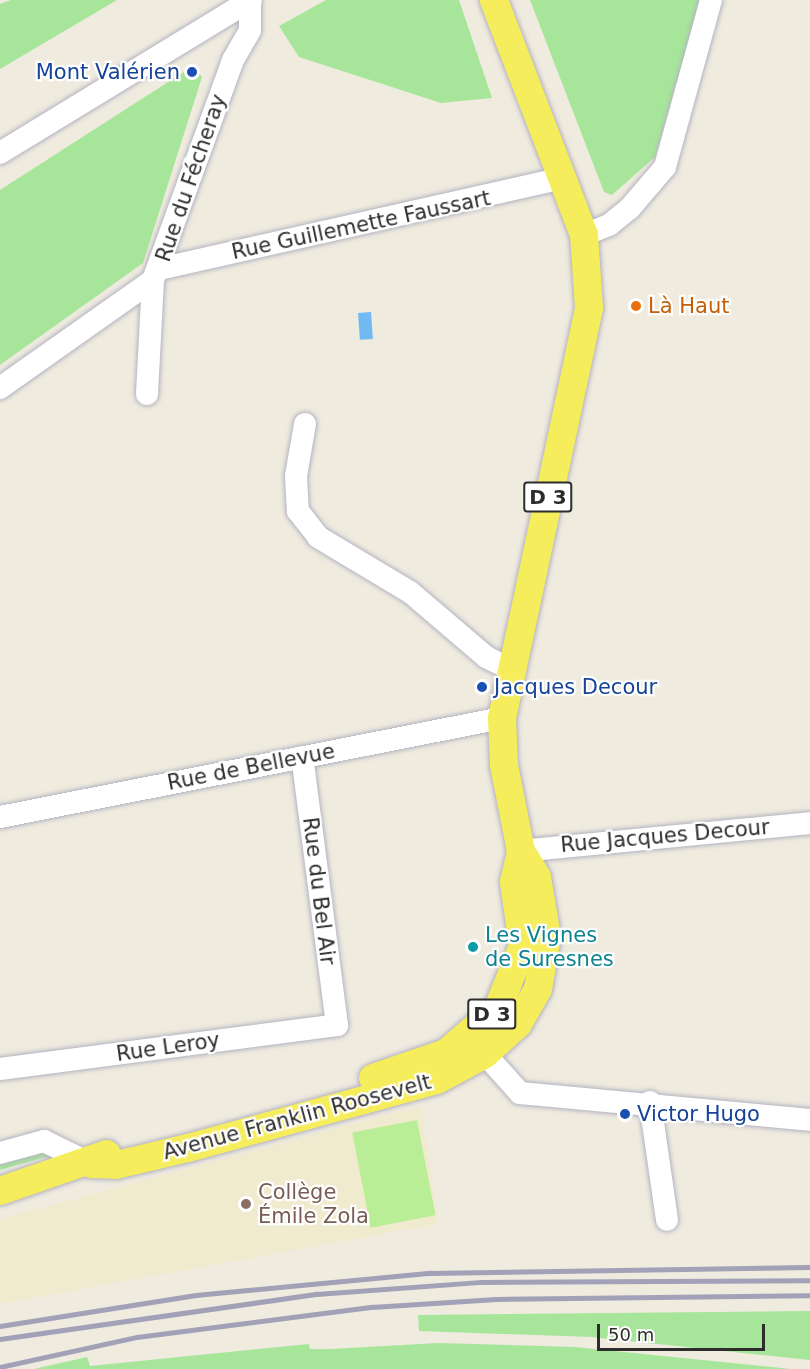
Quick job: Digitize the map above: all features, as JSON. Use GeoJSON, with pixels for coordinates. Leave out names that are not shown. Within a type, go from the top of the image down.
{"type":"FeatureCollection","features":[{"type":"Feature","properties":{"kind":"main road","name":"Avenue Franklin Roosevelt"},"geometry":{"type":"LineString","coordinates":[[0,1191],[91,1164],[126,1163],[426,1084],[485,1054],[518,1024],[545,969],[537,877],[521,851],[504,765],[502,718],[589,308],[584,235],[494,0]]}},
{"type":"Feature","properties":{"kind":"main road","name":"Avenue Franklin Roosevelt"},"geometry":{"type":"LineString","coordinates":[[91,1164],[112,1151],[407,1068],[446,1053],[478,1030],[511,985],[524,946],[514,882],[521,851]]}},
{"type":"Feature","properties":{"kind":"street"},"geometry":{"type":"LineString","coordinates":[[584,235],[630,208],[665,167],[711,0]]}},
{"type":"Feature","properties":{"kind":"street"},"geometry":{"type":"LineString","coordinates":[[0,153],[251,1]]}},
{"type":"Feature","properties":{"kind":"street","name":"Rue du Fécheray"},"geometry":{"type":"LineString","coordinates":[[0,388],[156,274],[233,60],[249,30],[251,1]]}},
{"type":"Feature","properties":{"kind":"street","name":"Rue Guillemette Faussart"},"geometry":{"type":"LineString","coordinates":[[156,274],[562,178]]}},
{"type":"Feature","properties":{"kind":"street"},"geometry":{"type":"LineString","coordinates":[[147,394],[156,274]]}},
{"type":"Feature","properties":{"kind":"street"},"geometry":{"type":"LineString","coordinates":[[305,424],[296,476],[298,511],[318,537],[410,592],[486,657],[511,669]]}},
{"type":"Feature","properties":{"kind":"street","name":"Rue de Bellevue"},"geometry":{"type":"LineString","coordinates":[[0,817],[502,718]]}},
{"type":"Feature","properties":{"kind":"street","name":"Rue du Bel Air"},"geometry":{"type":"LineString","coordinates":[[302,757],[337,1025]]}},
{"type":"Feature","properties":{"kind":"street","name":"Rue Jacques Decour"},"geometry":{"type":"LineString","coordinates":[[521,851],[810,823]]}},
{"type":"Feature","properties":{"kind":"street","name":"Rue Leroy"},"geometry":{"type":"LineString","coordinates":[[0,1070],[337,1025]]}},
{"type":"Feature","properties":{"kind":"street"},"geometry":{"type":"LineString","coordinates":[[485,1054],[520,1093],[650,1102],[810,1120]]}},
{"type":"Feature","properties":{"kind":"street"},"geometry":{"type":"LineString","coordinates":[[650,1102],[667,1220]]}},
{"type":"Feature","properties":{"kind":"street"},"geometry":{"type":"LineString","coordinates":[[0,1153],[44,1142],[91,1164]]}},
{"type":"Feature","properties":{"kind":"shaded area","name":"Collège Émile Zola"},"geometry":{"type":"Polygon","coordinates":[[[421,1106],[438,1224],[0,1304],[0,1219],[421,1106]]]}},
{"type":"Feature","properties":{"kind":"green space"},"geometry":{"type":"Polygon","coordinates":[[[11,0],[117,0],[0,69],[0,4],[11,0]]]}},
{"type":"Feature","properties":{"kind":"green space"},"geometry":{"type":"Polygon","coordinates":[[[326,0],[459,0],[492,98],[441,103],[299,57],[279,26],[326,0]]]}},
{"type":"Feature","properties":{"kind":"green space"},"geometry":{"type":"Polygon","coordinates":[[[530,0],[701,0],[655,157],[612,195],[604,192],[530,0]]]}},
{"type":"Feature","properties":{"kind":"green space"},"geometry":{"type":"Polygon","coordinates":[[[193,66],[202,77],[143,263],[0,365],[0,190],[193,66]]]}},
{"type":"Feature","properties":{"kind":"green space"},"geometry":{"type":"Polygon","coordinates":[[[417,1120],[436,1215],[371,1228],[352,1133],[417,1120]]]}},
{"type":"Feature","properties":{"kind":"green space"},"geometry":{"type":"Polygon","coordinates":[[[35,1151],[53,1155],[0,1170],[0,1159],[35,1151]]]}},
{"type":"Feature","properties":{"kind":"green space"},"geometry":{"type":"Polygon","coordinates":[[[810,1311],[810,1360],[591,1337],[419,1331],[418,1315],[810,1311]]]}},
{"type":"Feature","properties":{"kind":"green space"},"geometry":{"type":"Polygon","coordinates":[[[438,1343],[575,1347],[791,1369],[34,1369],[87,1357],[90,1366],[309,1344],[310,1349],[331,1349],[438,1343]]]}},
{"type":"Feature","properties":{"kind":"water"},"geometry":{"type":"Polygon","coordinates":[[[371,312],[373,339],[360,340],[358,313],[371,312]]]}},
{"type":"Feature","properties":{"kind":"railway"},"geometry":{"type":"LineString","coordinates":[[0,1326],[196,1295],[430,1273],[810,1267]]}},
{"type":"Feature","properties":{"kind":"railway"},"geometry":{"type":"LineString","coordinates":[[0,1339],[317,1294],[482,1282],[810,1280]]}},
{"type":"Feature","properties":{"kind":"railway"},"geometry":{"type":"LineString","coordinates":[[0,1367],[137,1337],[372,1307],[496,1299],[810,1295]]}},
{"type":"Feature","properties":{"kind":"place","name":"Mont Valérien"},"geometry":{"type":"Point","coordinates":[192,72]}},
{"type":"Feature","properties":{"kind":"place","name":"Là Haut"},"geometry":{"type":"Point","coordinates":[636,306]}},
{"type":"Feature","properties":{"kind":"place","name":"Jacques Decour"},"geometry":{"type":"Point","coordinates":[482,687]}},
{"type":"Feature","properties":{"kind":"place","name":"Les Vignes de Suresnes"},"geometry":{"type":"Point","coordinates":[473,947]}},
{"type":"Feature","properties":{"kind":"place","name":"Victor Hugo"},"geometry":{"type":"Point","coordinates":[625,1114]}},
{"type":"Feature","properties":{"kind":"place","name":"Collège Émile Zola"},"geometry":{"type":"Point","coordinates":[246,1204]}}]}
